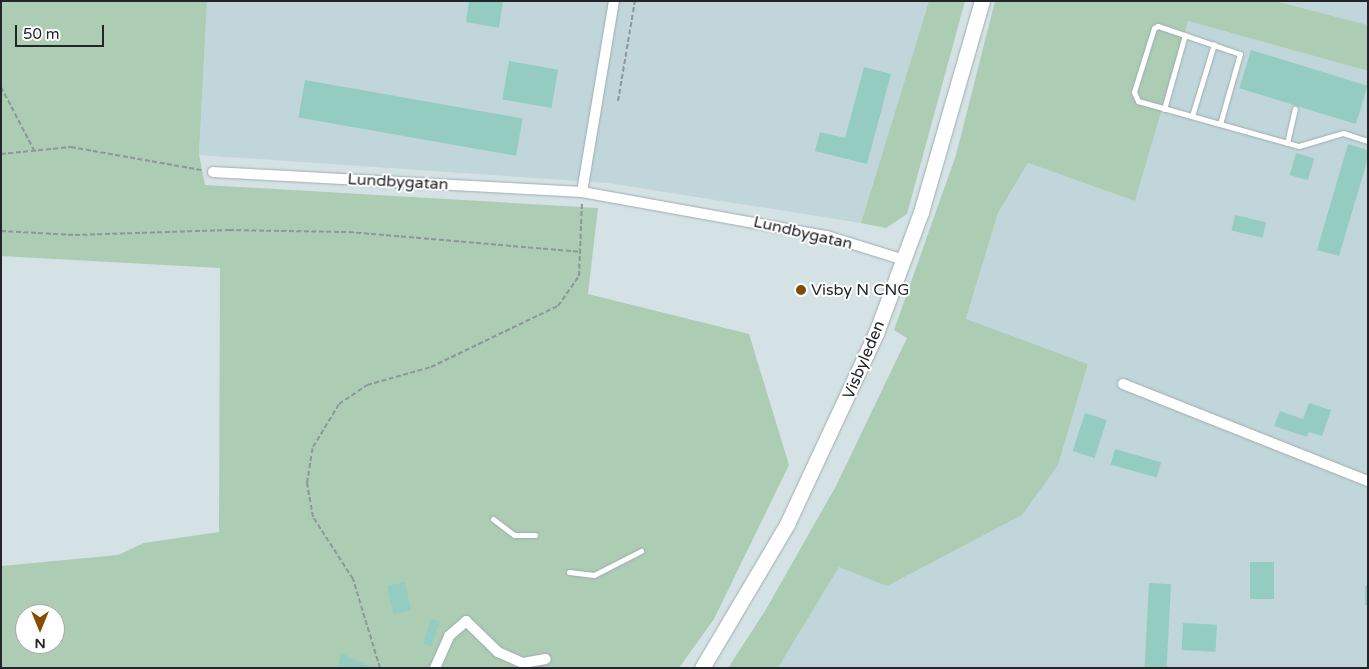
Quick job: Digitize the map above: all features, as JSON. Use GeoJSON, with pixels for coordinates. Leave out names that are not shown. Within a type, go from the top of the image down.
{"type":"FeatureCollection","features":[{"type":"Feature","properties":{"kind":"main road","name":"Visbyleden"},"geometry":{"type":"LineString","coordinates":[[702,668],[777,543],[824,450],[904,260],[939,152],[982,1]]}},
{"type":"Feature","properties":{"kind":"street"},"geometry":{"type":"LineString","coordinates":[[582,192],[614,1]]}},
{"type":"Feature","properties":{"kind":"street","name":"Lundbygatan"},"geometry":{"type":"LineString","coordinates":[[213,172],[582,192],[827,236],[904,260]]}},
{"type":"Feature","properties":{"kind":"street"},"geometry":{"type":"LineString","coordinates":[[1123,384],[1368,481]]}},
{"type":"Feature","properties":{"kind":"street"},"geometry":{"type":"LineString","coordinates":[[435,668],[449,636],[466,621],[498,652],[523,663],[546,659]]}},
{"type":"Feature","properties":{"kind":"lane"},"geometry":{"type":"LineString","coordinates":[[1220,124],[1242,58],[1234,51],[1214,44],[1158,26],[1154,28],[1134,92],[1138,101],[1164,109],[1299,146],[1343,133],[1368,141]]}},
{"type":"Feature","properties":{"kind":"lane"},"geometry":{"type":"LineString","coordinates":[[1164,109],[1185,35]]}},
{"type":"Feature","properties":{"kind":"lane"},"geometry":{"type":"LineString","coordinates":[[1192,116],[1214,44]]}},
{"type":"Feature","properties":{"kind":"lane"},"geometry":{"type":"LineString","coordinates":[[1287,143],[1295,109]]}},
{"type":"Feature","properties":{"kind":"lane"},"geometry":{"type":"LineString","coordinates":[[494,519],[514,536],[535,535]]}},
{"type":"Feature","properties":{"kind":"lane"},"geometry":{"type":"LineString","coordinates":[[569,572],[594,575],[641,551]]}},
{"type":"Feature","properties":{"kind":"path"},"geometry":{"type":"LineString","coordinates":[[618,101],[635,1]]}},
{"type":"Feature","properties":{"kind":"path"},"geometry":{"type":"LineString","coordinates":[[1,87],[34,150]]}},
{"type":"Feature","properties":{"kind":"path"},"geometry":{"type":"LineString","coordinates":[[1,154],[71,147],[213,172]]}},
{"type":"Feature","properties":{"kind":"path"},"geometry":{"type":"LineString","coordinates":[[380,668],[353,579],[313,517],[307,483],[313,447],[339,404],[368,385],[431,367],[558,306],[580,276],[582,192]]}},
{"type":"Feature","properties":{"kind":"path"},"geometry":{"type":"LineString","coordinates":[[1,231],[75,234],[228,230],[349,232],[581,252]]}},
{"type":"Feature","properties":{"kind":"shaded area"},"geometry":{"type":"Polygon","coordinates":[[[207,1],[929,1],[861,223],[608,183],[199,155],[207,1]]]}},
{"type":"Feature","properties":{"kind":"shaded area"},"geometry":{"type":"Polygon","coordinates":[[[1275,1],[1368,1],[1368,25],[1275,1]]]}},
{"type":"Feature","properties":{"kind":"shaded area"},"geometry":{"type":"Polygon","coordinates":[[[1188,21],[1368,71],[1368,668],[778,668],[839,567],[1058,465],[1088,364],[966,320],[998,213],[1028,163],[1135,201],[1188,21]]]}},
{"type":"Feature","properties":{"kind":"green space"},"geometry":{"type":"Polygon","coordinates":[[[1,1],[207,1],[199,154],[205,185],[598,208],[588,294],[749,334],[789,465],[714,619],[679,668],[1,668],[1,566],[118,555],[144,543],[219,532],[220,268],[1,256],[1,1]]]}},
{"type":"Feature","properties":{"kind":"green space"},"geometry":{"type":"Polygon","coordinates":[[[929,1],[965,1],[907,214],[886,228],[861,223],[929,1]]]}},
{"type":"Feature","properties":{"kind":"green space"},"geometry":{"type":"Polygon","coordinates":[[[995,1],[1275,1],[1368,25],[1368,71],[1188,21],[1135,201],[1028,163],[998,213],[966,319],[1088,364],[1058,465],[1022,515],[887,586],[839,567],[778,668],[728,668],[765,611],[836,486],[907,338],[894,330],[956,155],[995,1]]]}},
{"type":"Feature","properties":{"kind":"building"},"geometry":{"type":"Polygon","coordinates":[[[469,1],[503,1],[499,28],[466,22],[469,1]]]}},
{"type":"Feature","properties":{"kind":"building"},"geometry":{"type":"Polygon","coordinates":[[[1251,50],[1368,86],[1356,124],[1239,88],[1251,50]]]}},
{"type":"Feature","properties":{"kind":"building"},"geometry":{"type":"Polygon","coordinates":[[[509,61],[558,70],[551,108],[502,99],[509,61]]]}},
{"type":"Feature","properties":{"kind":"building"},"geometry":{"type":"Polygon","coordinates":[[[864,67],[891,74],[867,164],[815,151],[820,132],[845,138],[864,67]]]}},
{"type":"Feature","properties":{"kind":"building"},"geometry":{"type":"Polygon","coordinates":[[[305,80],[523,118],[516,156],[298,117],[305,80]]]}},
{"type":"Feature","properties":{"kind":"building"},"geometry":{"type":"Polygon","coordinates":[[[1348,144],[1368,150],[1368,158],[1339,256],[1317,250],[1348,144]]]}},
{"type":"Feature","properties":{"kind":"building"},"geometry":{"type":"Polygon","coordinates":[[[1296,153],[1314,158],[1308,180],[1290,175],[1296,153]]]}},
{"type":"Feature","properties":{"kind":"building"},"geometry":{"type":"Polygon","coordinates":[[[1235,215],[1266,222],[1263,238],[1231,231],[1235,215]]]}},
{"type":"Feature","properties":{"kind":"building"},"geometry":{"type":"Polygon","coordinates":[[[1309,403],[1331,410],[1322,436],[1309,432],[1307,437],[1274,426],[1280,411],[1303,419],[1309,403]]]}},
{"type":"Feature","properties":{"kind":"building"},"geometry":{"type":"Polygon","coordinates":[[[1085,413],[1107,420],[1095,458],[1073,451],[1085,413]]]}},
{"type":"Feature","properties":{"kind":"building"},"geometry":{"type":"Polygon","coordinates":[[[1115,449],[1161,462],[1157,478],[1111,464],[1115,449]]]}},
{"type":"Feature","properties":{"kind":"building"},"geometry":{"type":"Polygon","coordinates":[[[1250,562],[1274,562],[1274,599],[1250,599],[1250,562]]]}},
{"type":"Feature","properties":{"kind":"building"},"geometry":{"type":"Polygon","coordinates":[[[405,582],[411,610],[393,614],[387,586],[405,582]]]}},
{"type":"Feature","properties":{"kind":"building"},"geometry":{"type":"Polygon","coordinates":[[[1149,583],[1171,584],[1167,668],[1145,668],[1149,583]]]}},
{"type":"Feature","properties":{"kind":"building"},"geometry":{"type":"Polygon","coordinates":[[[1365,586],[1368,586],[1368,605],[1365,605],[1365,586]]]}},
{"type":"Feature","properties":{"kind":"building"},"geometry":{"type":"Polygon","coordinates":[[[431,619],[440,622],[432,647],[423,644],[431,619]]]}},
{"type":"Feature","properties":{"kind":"building"},"geometry":{"type":"Polygon","coordinates":[[[1183,623],[1217,625],[1216,652],[1182,650],[1183,623]]]}},
{"type":"Feature","properties":{"kind":"building"},"geometry":{"type":"Polygon","coordinates":[[[341,653],[373,668],[338,668],[341,653]]]}},
{"type":"Feature","properties":{"kind":"place","name":"Visby N CNG"},"geometry":{"type":"Point","coordinates":[801,290]}}]}
